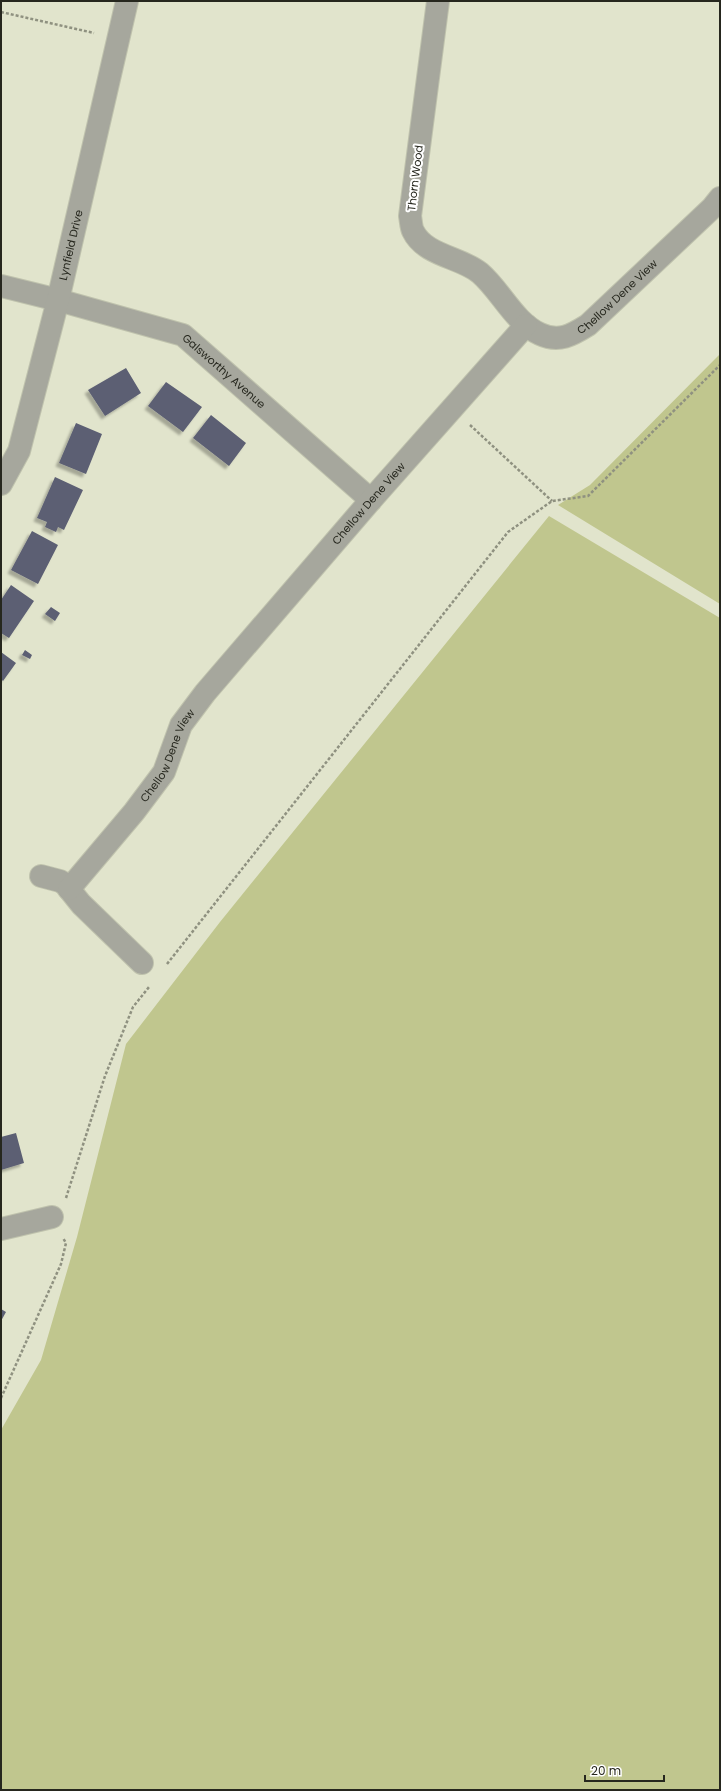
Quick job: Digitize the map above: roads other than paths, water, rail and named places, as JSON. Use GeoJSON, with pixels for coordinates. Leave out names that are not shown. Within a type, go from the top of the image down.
{"type":"FeatureCollection","features":[{"type":"Feature","properties":{"kind":"street","name":"Lynfield Drive"},"geometry":{"type":"LineString","coordinates":[[1,484],[19,452],[58,300],[127,1]]}},
{"type":"Feature","properties":{"kind":"street","name":"Thorn Wood"},"geometry":{"type":"LineString","coordinates":[[438,1],[410,216],[414,232],[424,243],[437,252],[457,260],[479,272],[526,324]]}},
{"type":"Feature","properties":{"kind":"street","name":"Chellow Dene View"},"geometry":{"type":"LineString","coordinates":[[69,889],[134,812],[164,772],[181,725],[205,693],[371,500],[526,324],[540,334],[554,338],[570,336],[588,325],[712,208],[720,198]]}},
{"type":"Feature","properties":{"kind":"street","name":"Galsworthy Avenue"},"geometry":{"type":"LineString","coordinates":[[1,286],[58,300],[182,335],[371,500]]}},
{"type":"Feature","properties":{"kind":"street"},"geometry":{"type":"LineString","coordinates":[[41,876],[60,881],[69,889],[81,904],[142,963]]}},
{"type":"Feature","properties":{"kind":"street"},"geometry":{"type":"LineString","coordinates":[[1,1229],[52,1217]]}}]}
